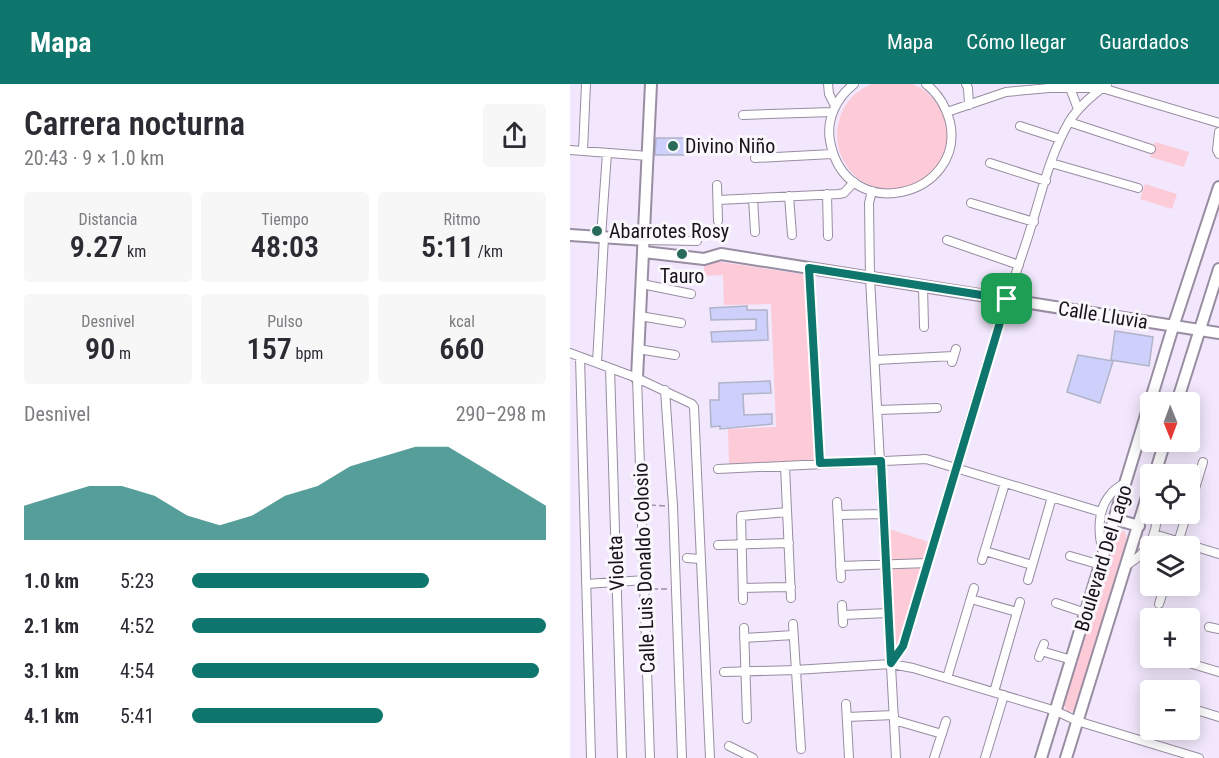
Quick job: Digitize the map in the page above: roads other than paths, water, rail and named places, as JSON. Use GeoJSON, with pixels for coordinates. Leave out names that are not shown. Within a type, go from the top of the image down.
{"type":"FeatureCollection","features":[{"type":"Feature","properties":{"kind":"street"},"geometry":{"type":"LineString","coordinates":[[583,152],[586,84]]}},
{"type":"Feature","properties":{"kind":"street"},"geometry":{"type":"LineString","coordinates":[[637,378],[651,84]]}},
{"type":"Feature","properties":{"kind":"street"},"geometry":{"type":"LineString","coordinates":[[828,84],[834,109]]}},
{"type":"Feature","properties":{"kind":"street"},"geometry":{"type":"LineString","coordinates":[[854,84],[841,96],[834,109],[828,134],[832,154],[838,165],[854,182],[872,191],[893,193],[915,189],[928,181],[939,170],[946,157],[951,127],[947,112],[937,94],[926,84]]}},
{"type":"Feature","properties":{"kind":"street"},"geometry":{"type":"LineString","coordinates":[[966,84],[969,105]]}},
{"type":"Feature","properties":{"kind":"street"},"geometry":{"type":"LineString","coordinates":[[1125,84],[1127,95]]}},
{"type":"Feature","properties":{"kind":"street"},"geometry":{"type":"LineString","coordinates":[[947,112],[969,105],[1006,88],[1105,86],[1219,123]]}},
{"type":"Feature","properties":{"kind":"street"},"geometry":{"type":"LineString","coordinates":[[891,663],[903,646],[1007,299],[1034,222],[1051,163],[1060,139],[1078,109],[1105,86]]}},
{"type":"Feature","properties":{"kind":"street"},"geometry":{"type":"LineString","coordinates":[[1070,88],[1078,109]]}},
{"type":"Feature","properties":{"kind":"street"},"geometry":{"type":"LineString","coordinates":[[743,115],[834,109]]}},
{"type":"Feature","properties":{"kind":"street"},"geometry":{"type":"LineString","coordinates":[[1069,122],[1151,149]]}},
{"type":"Feature","properties":{"kind":"street"},"geometry":{"type":"LineString","coordinates":[[1020,126],[1060,139]]}},
{"type":"Feature","properties":{"kind":"street"},"geometry":{"type":"LineString","coordinates":[[1219,132],[1217,150],[1219,154]]}},
{"type":"Feature","properties":{"kind":"street"},"geometry":{"type":"LineString","coordinates":[[570,150],[648,156]]}},
{"type":"Feature","properties":{"kind":"street"},"geometry":{"type":"LineString","coordinates":[[597,363],[607,153]]}},
{"type":"Feature","properties":{"kind":"street"},"geometry":{"type":"LineString","coordinates":[[755,158],[832,154]]}},
{"type":"Feature","properties":{"kind":"street"},"geometry":{"type":"LineString","coordinates":[[990,162],[1046,181]]}},
{"type":"Feature","properties":{"kind":"street"},"geometry":{"type":"LineString","coordinates":[[1051,163],[1138,188]]}},
{"type":"Feature","properties":{"kind":"street"},"geometry":{"type":"LineString","coordinates":[[718,200],[844,193],[854,182]]}},
{"type":"Feature","properties":{"kind":"street"},"geometry":{"type":"LineString","coordinates":[[717,185],[718,221]]}},
{"type":"Feature","properties":{"kind":"street","name":"Boulevard Del Lago"},"geometry":{"type":"LineString","coordinates":[[1041,758],[1173,327],[1219,187]]}},
{"type":"Feature","properties":{"kind":"street"},"geometry":{"type":"LineString","coordinates":[[872,191],[869,203],[870,278],[896,758]]}},
{"type":"Feature","properties":{"kind":"street"},"geometry":{"type":"LineString","coordinates":[[827,194],[828,236]]}},
{"type":"Feature","properties":{"kind":"street"},"geometry":{"type":"LineString","coordinates":[[789,196],[792,235]]}},
{"type":"Feature","properties":{"kind":"street"},"geometry":{"type":"LineString","coordinates":[[753,198],[755,232]]}},
{"type":"Feature","properties":{"kind":"street"},"geometry":{"type":"LineString","coordinates":[[971,203],[1034,222]]}},
{"type":"Feature","properties":{"kind":"street"},"geometry":{"type":"LineString","coordinates":[[570,235],[697,241]]}},
{"type":"Feature","properties":{"kind":"street"},"geometry":{"type":"LineString","coordinates":[[947,240],[1019,265]]}},
{"type":"Feature","properties":{"kind":"street","name":"Calle Lluvia"},"geometry":{"type":"LineString","coordinates":[[644,252],[704,259],[721,254],[1219,333]]}},
{"type":"Feature","properties":{"kind":"street"},"geometry":{"type":"LineString","coordinates":[[809,268],[820,463]]}},
{"type":"Feature","properties":{"kind":"street"},"geometry":{"type":"LineString","coordinates":[[1180,392],[1219,269]]}},
{"type":"Feature","properties":{"kind":"street"},"geometry":{"type":"LineString","coordinates":[[642,284],[691,294]]}},
{"type":"Feature","properties":{"kind":"street"},"geometry":{"type":"LineString","coordinates":[[923,286],[925,326]]}},
{"type":"Feature","properties":{"kind":"street"},"geometry":{"type":"LineString","coordinates":[[640,316],[681,323]]}},
{"type":"Feature","properties":{"kind":"street"},"geometry":{"type":"LineString","coordinates":[[638,350],[675,355]]}},
{"type":"Feature","properties":{"kind":"street"},"geometry":{"type":"LineString","coordinates":[[570,352],[665,390],[694,407],[710,758]]}},
{"type":"Feature","properties":{"kind":"street"},"geometry":{"type":"LineString","coordinates":[[876,360],[954,355]]}},
{"type":"Feature","properties":{"kind":"street"},"geometry":{"type":"LineString","coordinates":[[580,357],[591,758]]}},
{"type":"Feature","properties":{"kind":"street","name":"Violeta"},"geometry":{"type":"LineString","coordinates":[[610,368],[622,758]]}},
{"type":"Feature","properties":{"kind":"street","name":"Calle Luis Donaldo Colosio"},"geometry":{"type":"LineString","coordinates":[[637,378],[650,758]]}},
{"type":"Feature","properties":{"kind":"street"},"geometry":{"type":"LineString","coordinates":[[665,390],[673,506],[682,758]]}},
{"type":"Feature","properties":{"kind":"street"},"geometry":{"type":"LineString","coordinates":[[878,410],[937,408]]}},
{"type":"Feature","properties":{"kind":"street"},"geometry":{"type":"LineString","coordinates":[[718,470],[926,459],[1101,512]]}},
{"type":"Feature","properties":{"kind":"street"},"geometry":{"type":"LineString","coordinates":[[1200,472],[1203,462]]}},
{"type":"Feature","properties":{"kind":"street"},"geometry":{"type":"LineString","coordinates":[[785,466],[791,598]]}},
{"type":"Feature","properties":{"kind":"street"},"geometry":{"type":"LineString","coordinates":[[982,560],[1005,483]]}},
{"type":"Feature","properties":{"kind":"street"},"geometry":{"type":"LineString","coordinates":[[1070,557],[1102,559],[1101,512],[1110,494],[1125,483]]}},
{"type":"Feature","properties":{"kind":"street"},"geometry":{"type":"LineString","coordinates":[[1028,580],[1052,497]]}},
{"type":"Feature","properties":{"kind":"street"},"geometry":{"type":"LineString","coordinates":[[837,502],[841,578]]}},
{"type":"Feature","properties":{"kind":"street"},"geometry":{"type":"LineString","coordinates":[[743,600],[741,516],[787,512]]}},
{"type":"Feature","properties":{"kind":"street"},"geometry":{"type":"LineString","coordinates":[[838,515],[883,514]]}},
{"type":"Feature","properties":{"kind":"street"},"geometry":{"type":"LineString","coordinates":[[1114,519],[1139,526]]}},
{"type":"Feature","properties":{"kind":"street","name":"Boulevard Del Lago"},"geometry":{"type":"LineString","coordinates":[[1066,758],[1140,522]]}},
{"type":"Feature","properties":{"kind":"street"},"geometry":{"type":"LineString","coordinates":[[1127,565],[1141,556],[1155,534],[1156,524]]}},
{"type":"Feature","properties":{"kind":"street"},"geometry":{"type":"LineString","coordinates":[[1155,534],[1160,536]]}},
{"type":"Feature","properties":{"kind":"street"},"geometry":{"type":"LineString","coordinates":[[718,545],[789,543]]}},
{"type":"Feature","properties":{"kind":"street"},"geometry":{"type":"LineString","coordinates":[[1200,549],[1219,554]]}},
{"type":"Feature","properties":{"kind":"street"},"geometry":{"type":"LineString","coordinates":[[985,551],[1032,565]]}},
{"type":"Feature","properties":{"kind":"street"},"geometry":{"type":"LineString","coordinates":[[687,558],[700,559]]}},
{"type":"Feature","properties":{"kind":"street"},"geometry":{"type":"LineString","coordinates":[[840,566],[928,563]]}},
{"type":"Feature","properties":{"kind":"street"},"geometry":{"type":"LineString","coordinates":[[586,584],[645,580]]}},
{"type":"Feature","properties":{"kind":"street"},"geometry":{"type":"LineString","coordinates":[[743,588],[791,587]]}},
{"type":"Feature","properties":{"kind":"street"},"geometry":{"type":"LineString","coordinates":[[947,678],[974,588]]}},
{"type":"Feature","properties":{"kind":"street"},"geometry":{"type":"LineString","coordinates":[[1159,604],[1162,596]]}},
{"type":"Feature","properties":{"kind":"street"},"geometry":{"type":"LineString","coordinates":[[970,599],[1017,612]]}},
{"type":"Feature","properties":{"kind":"street"},"geometry":{"type":"LineString","coordinates":[[994,692],[1020,602]]}},
{"type":"Feature","properties":{"kind":"street"},"geometry":{"type":"LineString","coordinates":[[1056,603],[1086,613]]}},
{"type":"Feature","properties":{"kind":"street"},"geometry":{"type":"LineString","coordinates":[[842,605],[843,619],[888,613]]}},
{"type":"Feature","properties":{"kind":"street"},"geometry":{"type":"LineString","coordinates":[[793,624],[801,749]]}},
{"type":"Feature","properties":{"kind":"street"},"geometry":{"type":"LineString","coordinates":[[1209,627],[1219,629]]}},
{"type":"Feature","properties":{"kind":"street"},"geometry":{"type":"LineString","coordinates":[[744,628],[747,719]]}},
{"type":"Feature","properties":{"kind":"street"},"geometry":{"type":"LineString","coordinates":[[744,638],[793,635]]}},
{"type":"Feature","properties":{"kind":"street"},"geometry":{"type":"LineString","coordinates":[[1042,651],[1072,660]]}},
{"type":"Feature","properties":{"kind":"street"},"geometry":{"type":"LineString","coordinates":[[724,672],[795,670],[891,663],[1056,711],[1077,721],[1199,758]]}},
{"type":"Feature","properties":{"kind":"street"},"geometry":{"type":"LineString","coordinates":[[1200,666],[1219,672]]}},
{"type":"Feature","properties":{"kind":"street"},"geometry":{"type":"LineString","coordinates":[[985,758],[1004,695]]}},
{"type":"Feature","properties":{"kind":"street"},"geometry":{"type":"LineString","coordinates":[[846,704],[849,758]]}},
{"type":"Feature","properties":{"kind":"street"},"geometry":{"type":"LineString","coordinates":[[1200,711],[1219,717]]}},
{"type":"Feature","properties":{"kind":"street"},"geometry":{"type":"LineString","coordinates":[[847,717],[894,718],[942,734]]}},
{"type":"Feature","properties":{"kind":"street"},"geometry":{"type":"LineString","coordinates":[[934,758],[946,721]]}},
{"type":"Feature","properties":{"kind":"street"},"geometry":{"type":"LineString","coordinates":[[729,746],[753,758]]}},
{"type":"Feature","properties":{"kind":"place","name":"Divino Niño"},"geometry":{"type":"Point","coordinates":[673,146]}},
{"type":"Feature","properties":{"kind":"place","name":"Abarrotes Rosy"},"geometry":{"type":"Point","coordinates":[597,231]}},
{"type":"Feature","properties":{"kind":"place","name":"Tauro"},"geometry":{"type":"Point","coordinates":[682,254]}}]}
